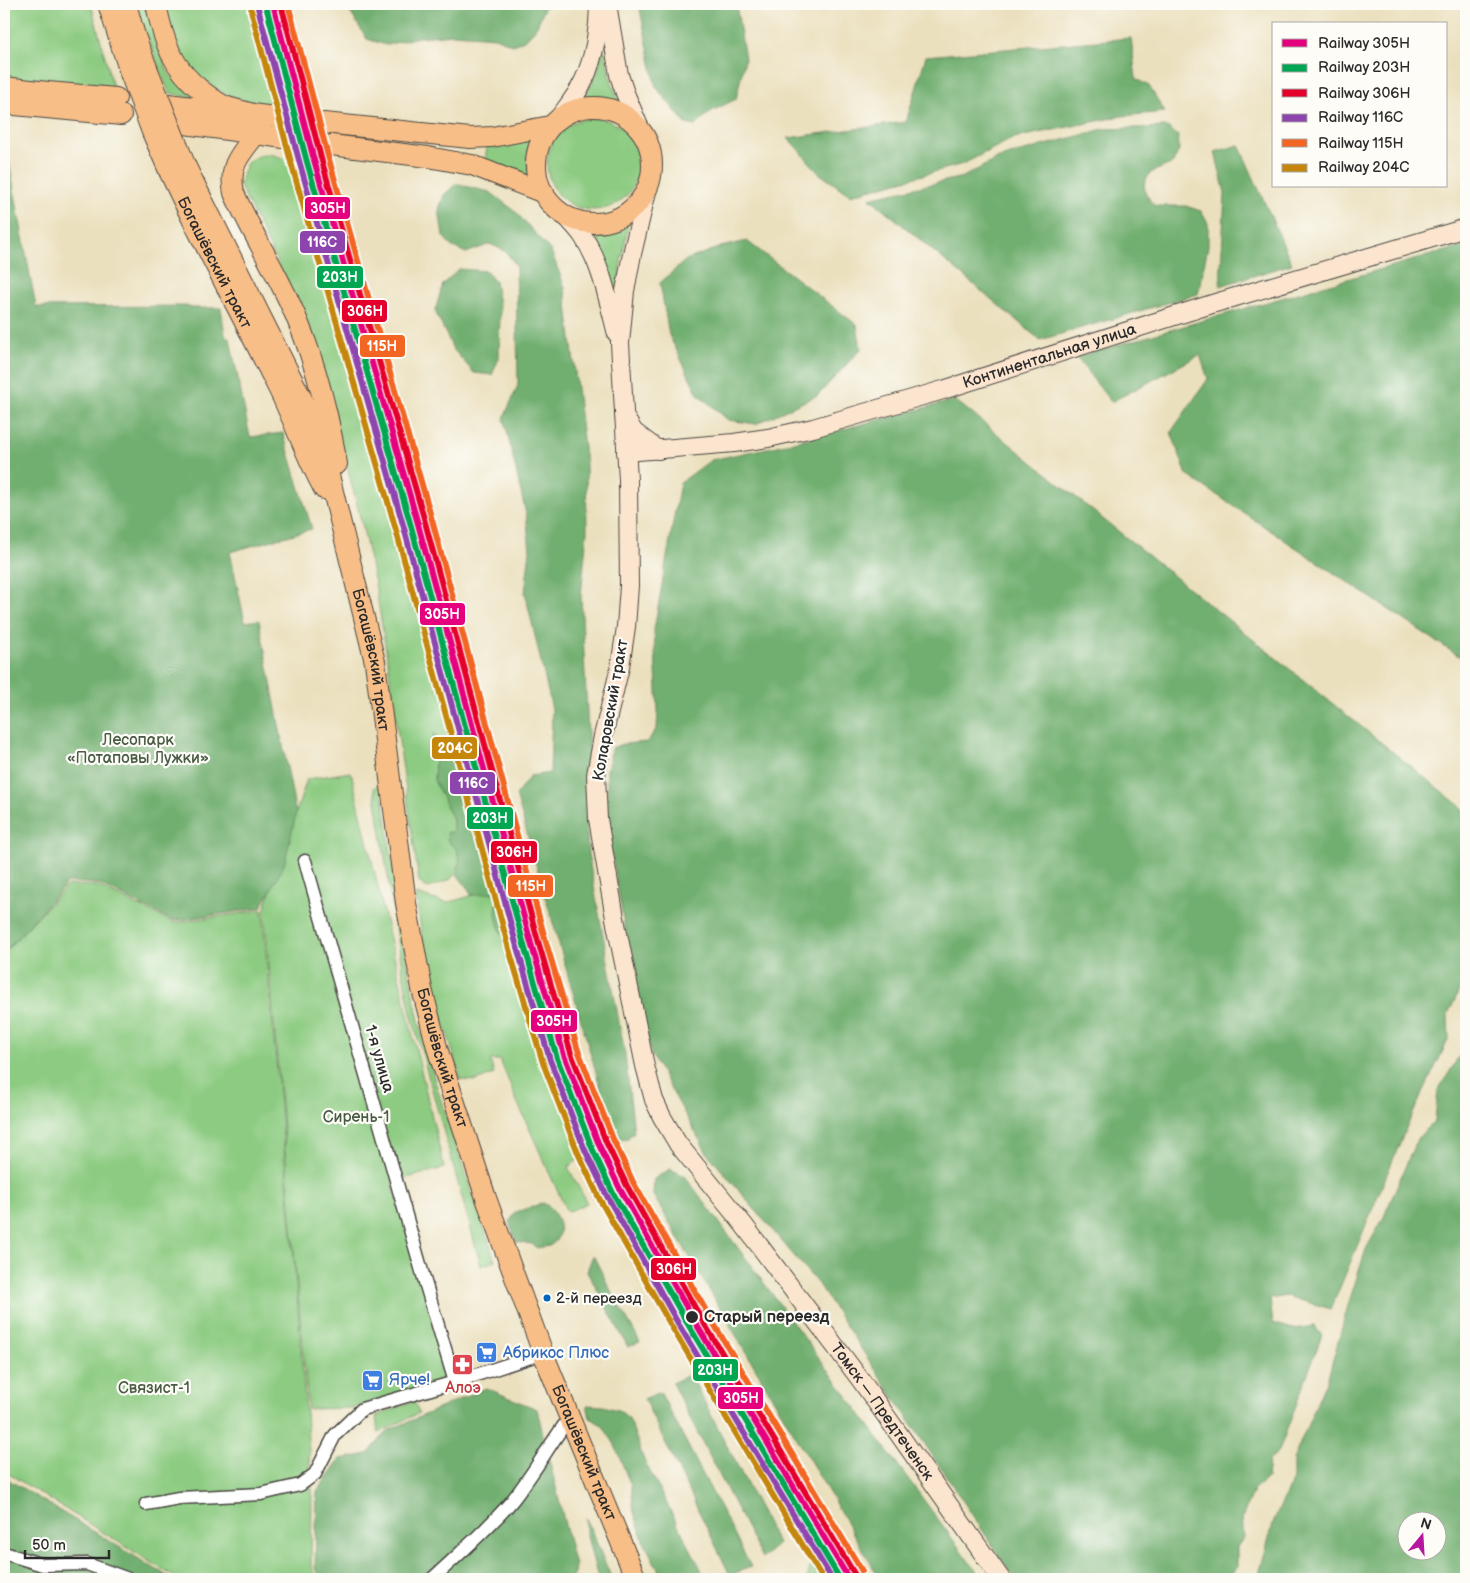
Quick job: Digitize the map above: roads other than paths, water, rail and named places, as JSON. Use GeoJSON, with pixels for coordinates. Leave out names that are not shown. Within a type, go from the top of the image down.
{"type":"FeatureCollection","features":[{"type":"Feature","properties":{"kind":"main road"},"geometry":{"type":"LineString","coordinates":[[103,4],[119,40]]}},
{"type":"Feature","properties":{"kind":"main road","name":"Богашёвский тракт"},"geometry":{"type":"LineString","coordinates":[[108,4],[119,40],[138,70]]}},
{"type":"Feature","properties":{"kind":"main road","name":"Богашёвский тракт"},"geometry":{"type":"LineString","coordinates":[[126,4],[135,36],[138,70],[152,132],[178,170],[188,211],[284,399],[314,471],[337,513],[375,662],[406,904],[427,1010],[438,1051],[486,1198],[543,1352],[636,1579]]}},
{"type":"Feature","properties":{"kind":"main road"},"geometry":{"type":"LineString","coordinates":[[156,4],[168,48],[173,60],[182,72],[196,86],[224,106],[258,125],[290,139]]}},
{"type":"Feature","properties":{"kind":"main road"},"geometry":{"type":"LineString","coordinates":[[600,4],[594,46],[584,80],[540,144],[536,164],[539,184],[553,205],[565,214],[574,219],[593,223],[613,220],[622,216],[637,204],[648,187]]}},
{"type":"Feature","properties":{"kind":"main road"},"geometry":{"type":"LineString","coordinates":[[607,4],[619,75],[625,93],[650,148],[652,159],[652,169],[625,291],[620,343]]}},
{"type":"Feature","properties":{"kind":"main road"},"geometry":{"type":"LineString","coordinates":[[4,87],[48,92],[119,107],[4,104]]}},
{"type":"Feature","properties":{"kind":"main road"},"geometry":{"type":"LineString","coordinates":[[168,104],[258,125]]}},
{"type":"Feature","properties":{"kind":"main road"},"geometry":{"type":"LineString","coordinates":[[324,123],[470,138],[492,137],[554,123],[566,113],[581,108],[597,106],[626,116],[641,130]]}},
{"type":"Feature","properties":{"kind":"main road"},"geometry":{"type":"LineString","coordinates":[[178,122],[258,125],[284,118]]}},
{"type":"Feature","properties":{"kind":"main road"},"geometry":{"type":"LineString","coordinates":[[258,125],[234,167],[232,180],[234,193],[288,300],[315,367],[331,429],[338,469],[337,513]]}},
{"type":"Feature","properties":{"kind":"main road"},"geometry":{"type":"LineString","coordinates":[[331,145],[428,157],[472,165],[544,193]]}},
{"type":"Feature","properties":{"kind":"main road"},"geometry":{"type":"LineString","coordinates":[[565,214],[582,235],[595,259],[620,343]]}},
{"type":"Feature","properties":{"kind":"main road","name":"Континентальная улица"},"geometry":{"type":"LineString","coordinates":[[626,452],[734,443],[768,438],[849,418],[1466,228]]}},
{"type":"Feature","properties":{"kind":"main road","name":"Коларовский тракт"},"geometry":{"type":"LineString","coordinates":[[620,343],[628,480],[629,586],[626,627],[620,667],[596,775],[596,799],[616,924],[645,1066],[654,1100],[668,1129]]}},
{"type":"Feature","properties":{"kind":"main road"},"geometry":{"type":"LineString","coordinates":[[624,416],[634,432],[658,450],[645,457],[628,480]]}},
{"type":"Feature","properties":{"kind":"main road","name":"Томск — Предтеченск"},"geometry":{"type":"LineString","coordinates":[[668,1129],[743,1224],[860,1379],[1001,1579]]}},
{"type":"Feature","properties":{"kind":"street","name":"1-я улица"},"geometry":{"type":"LineString","coordinates":[[305,861],[455,1382]]}},
{"type":"Feature","properties":{"kind":"street"},"geometry":{"type":"LineString","coordinates":[[146,1504],[179,1498],[261,1494],[300,1484],[315,1474],[335,1436],[362,1409],[455,1382],[543,1352]]}},
{"type":"Feature","properties":{"kind":"street"},"geometry":{"type":"LineString","coordinates":[[432,1579],[512,1501],[570,1417]]}},
{"type":"Feature","properties":{"kind":"street"},"geometry":{"type":"LineString","coordinates":[[4,1553],[43,1566],[87,1564],[128,1579]]}},
{"type":"Feature","properties":{"kind":"tunnel"},"geometry":{"type":"LineString","coordinates":[[284,118],[324,123]]}},
{"type":"Feature","properties":{"kind":"tunnel"},"geometry":{"type":"LineString","coordinates":[[290,139],[331,145]]}},
{"type":"Feature","properties":{"kind":"rail line","name":"305Н"},"geometry":{"type":"LineString","coordinates":[[273,4],[314,160],[418,524],[531,943],[564,1055],[599,1145],[620,1189],[692,1317],[849,1579]]}},
{"type":"Feature","properties":{"kind":"rail line","name":"306Н"},"geometry":{"type":"LineString","coordinates":[[281,4],[321,158],[425,522],[538,941],[571,1053],[606,1142],[627,1186],[698,1313],[855,1575]]}},
{"type":"Feature","properties":{"kind":"rail line","name":"115Н"},"geometry":{"type":"LineString","coordinates":[[288,4],[328,156],[432,520],[545,939],[578,1050],[613,1139],[633,1182],[705,1309],[862,1571]]}},
{"type":"Feature","properties":{"kind":"rail line","name":"203Н"},"geometry":{"type":"LineString","coordinates":[[266,6],[307,162],[411,526],[524,945],[557,1058],[592,1148],[613,1193],[686,1321],[840,1579]]}},
{"type":"Feature","properties":{"kind":"rail line","name":"116С"},"geometry":{"type":"LineString","coordinates":[[258,8],[300,164],[404,528],[517,947],[550,1060],[585,1150],[607,1196],[679,1325],[832,1579]]}},
{"type":"Feature","properties":{"kind":"rail line","name":"204С"},"geometry":{"type":"LineString","coordinates":[[251,10],[292,166],[396,530],[509,949],[543,1063],[578,1153],[600,1200],[673,1329],[823,1579]]}},
{"type":"Feature","properties":{"kind":"place","name":"2-й переезд"},"geometry":{"type":"Point","coordinates":[547,1298]}},
{"type":"Feature","properties":{"kind":"place","name":"Старый переезд"},"geometry":{"type":"Point","coordinates":[692,1317]}},
{"type":"Feature","properties":{"kind":"place","name":"Абрикос Плюс"},"geometry":{"type":"Point","coordinates":[487,1353]}},
{"type":"Feature","properties":{"kind":"place","name":"Алоэ"},"geometry":{"type":"Point","coordinates":[463,1364]}},
{"type":"Feature","properties":{"kind":"place","name":"Ярче!"},"geometry":{"type":"Point","coordinates":[373,1380]}},
{"type":"Feature","properties":{"kind":"park label","name":"Лесопарк «Потаповы Лужки»"},"geometry":{"type":"Point","coordinates":[138,749]}},
{"type":"Feature","properties":{"kind":"park label","name":"Сирень-1"},"geometry":{"type":"Point","coordinates":[356,1117]}},
{"type":"Feature","properties":{"kind":"park label","name":"Связист-1"},"geometry":{"type":"Point","coordinates":[154,1388]}}]}
